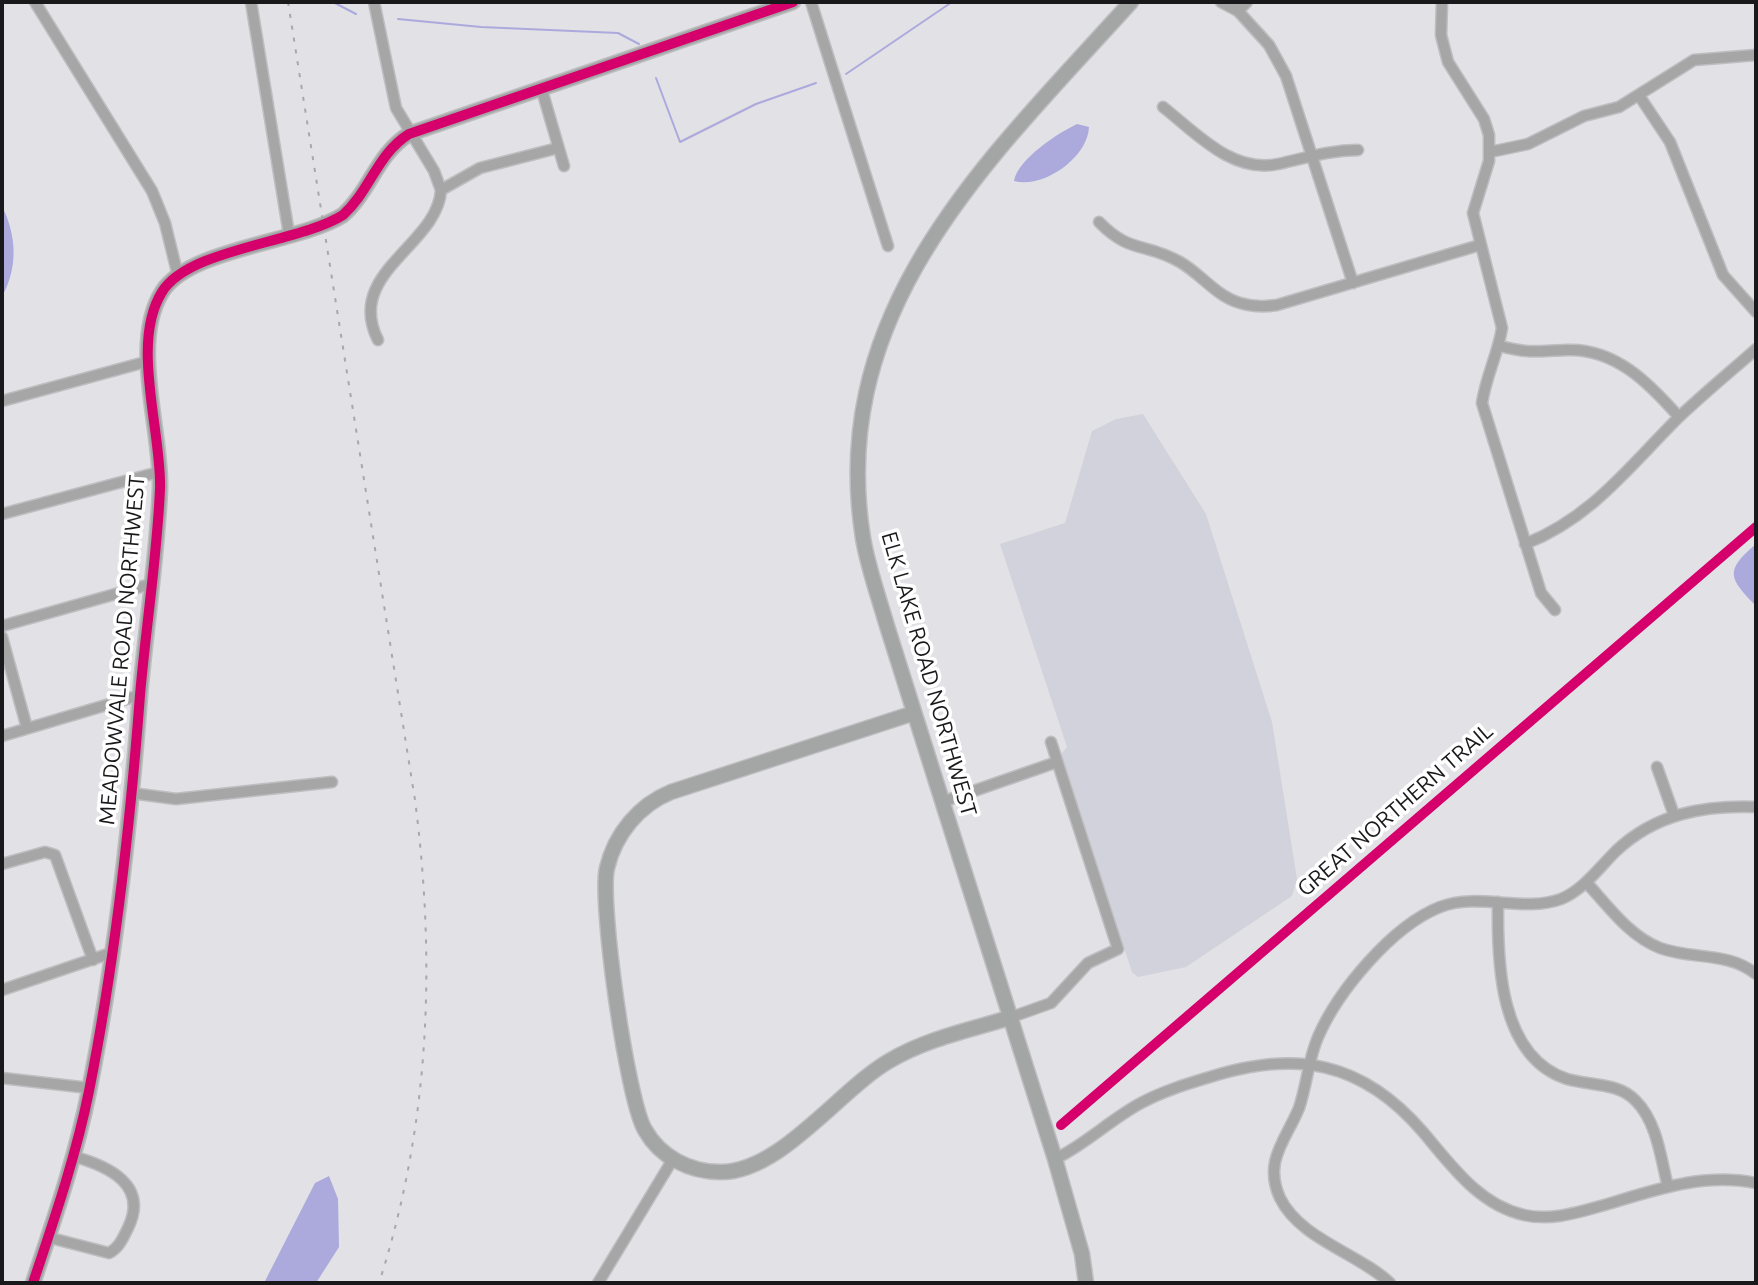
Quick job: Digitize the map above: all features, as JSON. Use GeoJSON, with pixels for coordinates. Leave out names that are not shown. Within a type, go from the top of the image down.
{"type":"FeatureCollection","features":[{"type":"Feature","properties":{"kind":"street"},"geometry":{"type":"LineString","coordinates":[[35,2],[152,191],[170,239],[178,276],[343,215],[356,202],[385,154],[409,134],[793,2]]}},
{"type":"Feature","properties":{"kind":"street"},"geometry":{"type":"LineString","coordinates":[[251,2],[289,234]]}},
{"type":"Feature","properties":{"kind":"street"},"geometry":{"type":"LineString","coordinates":[[374,2],[393,100],[409,134],[434,171],[441,190],[435,211],[383,277],[373,296],[371,324],[378,340]]}},
{"type":"Feature","properties":{"kind":"street"},"geometry":{"type":"LineString","coordinates":[[811,2],[888,246]]}},
{"type":"Feature","properties":{"kind":"street","name":"ELK LAKE ROAD NORTHWEST"},"geometry":{"type":"LineString","coordinates":[[1086,1283],[1082,1254],[1055,1159],[914,713],[863,538],[861,446],[875,356],[892,308],[941,222],[1015,130],[1131,2]]}},
{"type":"Feature","properties":{"kind":"street"},"geometry":{"type":"LineString","coordinates":[[1221,2],[1236,6],[1247,2]]}},
{"type":"Feature","properties":{"kind":"street"},"geometry":{"type":"LineString","coordinates":[[1442,2],[1445,53],[1484,119],[1490,152],[1474,204],[1480,245],[1502,328],[1500,346],[1486,376],[1482,403],[1541,593],[1555,610]]}},
{"type":"Feature","properties":{"kind":"street"},"geometry":{"type":"LineString","coordinates":[[1236,6],[1279,60],[1353,283]]}},
{"type":"Feature","properties":{"kind":"street"},"geometry":{"type":"LineString","coordinates":[[1490,152],[1528,144],[1564,124],[1640,97],[1676,68],[1694,60],[1756,55]]}},
{"type":"Feature","properties":{"kind":"street"},"geometry":{"type":"LineString","coordinates":[[541,87],[564,166]]}},
{"type":"Feature","properties":{"kind":"street"},"geometry":{"type":"LineString","coordinates":[[1640,97],[1670,142],[1723,275],[1756,312]]}},
{"type":"Feature","properties":{"kind":"street"},"geometry":{"type":"LineString","coordinates":[[1163,107],[1218,150],[1246,164],[1275,165],[1329,150],[1358,150]]}},
{"type":"Feature","properties":{"kind":"street"},"geometry":{"type":"LineString","coordinates":[[441,190],[480,168],[558,148]]}},
{"type":"Feature","properties":{"kind":"street"},"geometry":{"type":"LineString","coordinates":[[1099,222],[1118,242],[1179,262],[1221,295],[1238,303],[1259,307],[1277,305],[1480,245]]}},
{"type":"Feature","properties":{"kind":"street","name":"MEADOWVALE ROAD NORTHWEST"},"geometry":{"type":"LineString","coordinates":[[33,1283],[72,1156],[89,1088],[111,953],[131,793],[159,472],[149,361],[151,319],[163,289],[178,276]]}},
{"type":"Feature","properties":{"kind":"street"},"geometry":{"type":"LineString","coordinates":[[1500,346],[1541,354],[1565,350],[1591,351],[1616,360],[1661,396],[1679,417]]}},
{"type":"Feature","properties":{"kind":"street"},"geometry":{"type":"LineString","coordinates":[[1525,544],[1558,531],[1580,517],[1679,417],[1756,349]]}},
{"type":"Feature","properties":{"kind":"street"},"geometry":{"type":"LineString","coordinates":[[2,401],[149,361]]}},
{"type":"Feature","properties":{"kind":"street"},"geometry":{"type":"LineString","coordinates":[[2,514],[159,472]]}},
{"type":"Feature","properties":{"kind":"street"},"geometry":{"type":"LineString","coordinates":[[2,626],[151,584]]}},
{"type":"Feature","properties":{"kind":"street"},"geometry":{"type":"LineString","coordinates":[[2,637],[27,728]]}},
{"type":"Feature","properties":{"kind":"street"},"geometry":{"type":"LineString","coordinates":[[2,736],[140,695]]}},
{"type":"Feature","properties":{"kind":"street"},"geometry":{"type":"LineString","coordinates":[[914,713],[664,795],[641,810],[616,843],[607,868],[604,894],[632,1088],[645,1131],[673,1159],[693,1168],[716,1172],[753,1166],[773,1154],[889,1061],[930,1042],[1051,1003],[1065,992],[1088,963],[1118,949],[1051,742]]}},
{"type":"Feature","properties":{"kind":"street"},"geometry":{"type":"LineString","coordinates":[[942,802],[1057,762]]}},
{"type":"Feature","properties":{"kind":"street"},"geometry":{"type":"LineString","coordinates":[[1657,767],[1674,815]]}},
{"type":"Feature","properties":{"kind":"street"},"geometry":{"type":"LineString","coordinates":[[131,793],[176,799],[332,782]]}},
{"type":"Feature","properties":{"kind":"street"},"geometry":{"type":"LineString","coordinates":[[1390,1283],[1298,1221],[1279,1195],[1274,1176],[1275,1156],[1297,1111],[1309,1063],[1327,1018],[1347,986],[1410,926],[1448,904],[1552,902],[1586,882],[1636,834],[1674,815],[1707,808],[1756,807]]}},
{"type":"Feature","properties":{"kind":"street"},"geometry":{"type":"LineString","coordinates":[[2,864],[45,852],[59,860],[93,960]]}},
{"type":"Feature","properties":{"kind":"street"},"geometry":{"type":"LineString","coordinates":[[1586,882],[1646,942],[1663,949],[1728,959],[1756,974]]}},
{"type":"Feature","properties":{"kind":"street"},"geometry":{"type":"LineString","coordinates":[[1498,902],[1499,964],[1510,1011],[1522,1042],[1534,1059],[1551,1072],[1572,1080],[1613,1087],[1637,1102],[1652,1127],[1668,1187]]}},
{"type":"Feature","properties":{"kind":"street"},"geometry":{"type":"LineString","coordinates":[[2,990],[111,953]]}},
{"type":"Feature","properties":{"kind":"street"},"geometry":{"type":"LineString","coordinates":[[1055,1159],[1158,1094],[1252,1065],[1309,1063],[1343,1072],[1379,1090],[1401,1108],[1472,1187],[1491,1202],[1512,1212],[1535,1217],[1559,1217],[1704,1180],[1756,1183]]}},
{"type":"Feature","properties":{"kind":"street"},"geometry":{"type":"LineString","coordinates":[[2,1078],[89,1088]]}},
{"type":"Feature","properties":{"kind":"street"},"geometry":{"type":"LineString","coordinates":[[47,1237],[85,1250],[109,1253],[120,1243],[133,1217],[136,1202],[131,1190],[99,1163],[72,1156]]}},
{"type":"Feature","properties":{"kind":"street"},"geometry":{"type":"LineString","coordinates":[[598,1283],[673,1159]]}},
{"type":"Feature","properties":{"kind":"shaded area"},"geometry":{"type":"Polygon","coordinates":[[[1143,414],[1206,514],[1272,722],[1297,879],[1292,896],[1186,967],[1138,977],[1132,972],[1061,754],[1067,747],[1000,544],[1065,523],[1092,431],[1116,419],[1143,414]]]}},
{"type":"Feature","properties":{"kind":"water"},"geometry":{"type":"Polygon","coordinates":[[[1077,124],[1089,127],[1087,138],[1073,159],[1051,175],[1038,180],[1014,181],[1031,156],[1077,124]]]}},
{"type":"Feature","properties":{"kind":"water"},"geometry":{"type":"Polygon","coordinates":[[[2,206],[11,229],[14,252],[11,274],[2,297],[2,206]]]}},
{"type":"Feature","properties":{"kind":"water"},"geometry":{"type":"Polygon","coordinates":[[[1756,544],[1756,606],[1740,588],[1734,575],[1739,561],[1756,544]]]}},
{"type":"Feature","properties":{"kind":"water"},"geometry":{"type":"Polygon","coordinates":[[[329,1176],[338,1199],[339,1247],[316,1283],[264,1283],[315,1183],[329,1176]]]}},
{"type":"Feature","properties":{"kind":"waterway"},"geometry":{"type":"LineString","coordinates":[[333,2],[356,14]]}},
{"type":"Feature","properties":{"kind":"waterway"},"geometry":{"type":"LineString","coordinates":[[846,74],[952,2]]}},
{"type":"Feature","properties":{"kind":"waterway"},"geometry":{"type":"LineString","coordinates":[[398,19],[481,27],[618,33],[639,44]]}},
{"type":"Feature","properties":{"kind":"waterway"},"geometry":{"type":"LineString","coordinates":[[656,78],[680,142],[756,104],[816,83]]}},
{"type":"Feature","properties":{"kind":"railway"},"geometry":{"type":"LineString","coordinates":[[288,2],[415,800],[422,861],[426,983],[418,1104],[396,1224],[379,1283]]}},
{"type":"Feature","properties":{"kind":"cycle path"},"geometry":{"type":"LineString","coordinates":[[33,1283],[84,1115],[107,993],[120,894],[159,515],[159,466],[148,336],[162,292],[176,277],[195,265],[324,225],[343,215],[389,152],[409,134],[793,2]]}},
{"type":"Feature","properties":{"kind":"cycle path","name":"GREAT NORTHERN TRAIL"},"geometry":{"type":"LineString","coordinates":[[1061,1125],[1756,527]]}}]}
